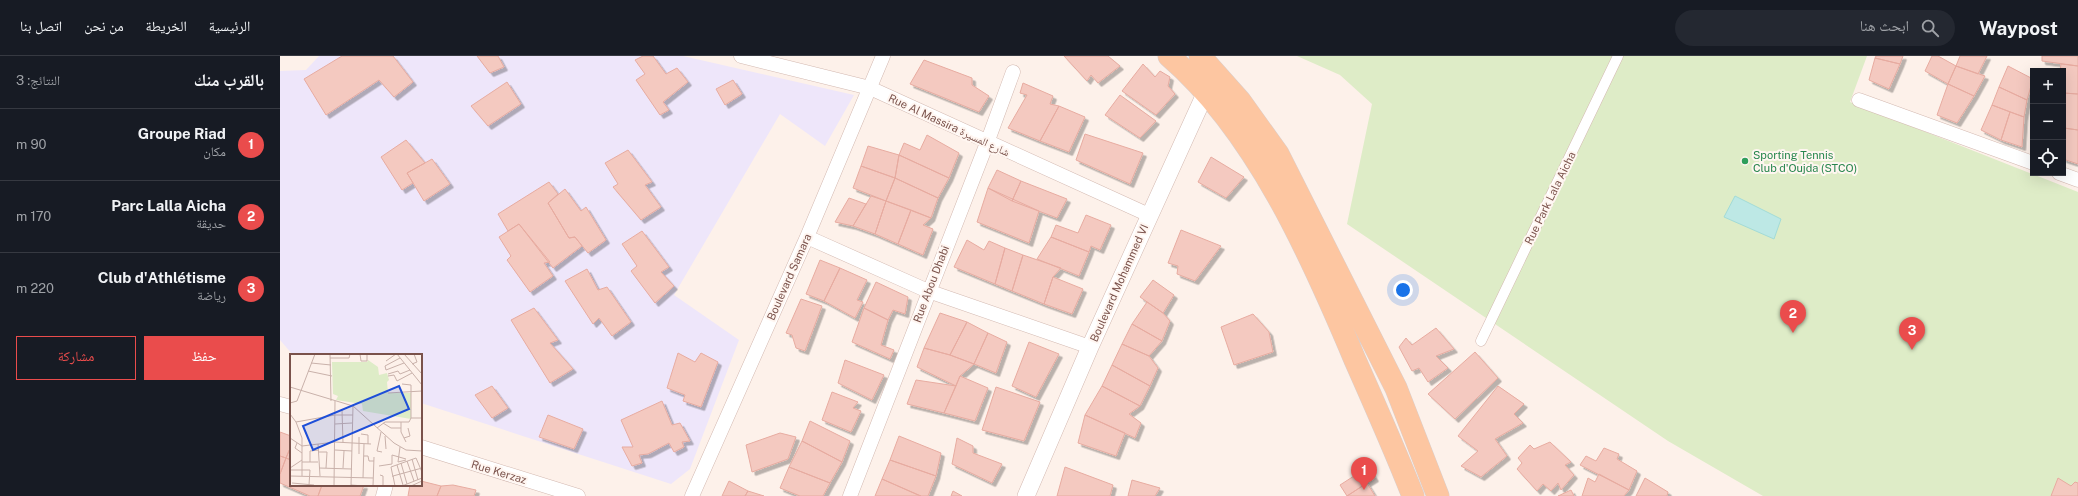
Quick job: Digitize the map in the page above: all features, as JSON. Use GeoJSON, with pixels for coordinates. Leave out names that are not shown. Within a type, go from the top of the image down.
{"type":"FeatureCollection","features":[{"type":"Feature","properties":{"kind":"main road"},"geometry":{"type":"LineString","coordinates":[[1169,56],[1211,81],[1240,101],[1278,154],[1338,295],[1372,398],[1413,496]]}},
{"type":"Feature","properties":{"kind":"main road"},"geometry":{"type":"LineString","coordinates":[[1200,56],[1211,81]]}},
{"type":"Feature","properties":{"kind":"main road"},"geometry":{"type":"LineString","coordinates":[[1338,295],[1396,388],[1438,496]]}},
{"type":"Feature","properties":{"kind":"main road"},"geometry":{"type":"LineString","coordinates":[[1372,398],[1396,388]]}},
{"type":"Feature","properties":{"kind":"street","name":"Rue Al Massira شارع المسيرة"},"geometry":{"type":"LineString","coordinates":[[741,56],[870,88],[987,143],[1149,216]]}},
{"type":"Feature","properties":{"kind":"street","name":"Boulevard Samara"},"geometry":{"type":"LineString","coordinates":[[692,496],[807,237],[884,56]]}},
{"type":"Feature","properties":{"kind":"street","name":"Rue Park Lala Aicha"},"geometry":{"type":"LineString","coordinates":[[1481,341],[1618,56]]}},
{"type":"Feature","properties":{"kind":"street","name":"Rue Abou Dhabi"},"geometry":{"type":"LineString","coordinates":[[850,496],[928,290],[987,143],[1013,72]]}},
{"type":"Feature","properties":{"kind":"street","name":"Boulevard Mohammed VI"},"geometry":{"type":"LineString","coordinates":[[1026,496],[1090,347],[1211,81]]}},
{"type":"Feature","properties":{"kind":"street"},"geometry":{"type":"LineString","coordinates":[[1859,100],[2030,162]]}},
{"type":"Feature","properties":{"kind":"street"},"geometry":{"type":"LineString","coordinates":[[2066,176],[2078,180]]}},
{"type":"Feature","properties":{"kind":"street"},"geometry":{"type":"LineString","coordinates":[[807,237],[928,290],[1090,347]]}},
{"type":"Feature","properties":{"kind":"street"},"geometry":{"type":"LineString","coordinates":[[280,404],[290,407]]}},
{"type":"Feature","properties":{"kind":"street","name":"Rue Kerzaz"},"geometry":{"type":"LineString","coordinates":[[422,447],[578,496]]}},
{"type":"Feature","properties":{"kind":"street"},"geometry":{"type":"LineString","coordinates":[[383,496],[386,486]]}},
{"type":"Feature","properties":{"kind":"shaded area"},"geometry":{"type":"Polygon","coordinates":[[[319,56],[683,56],[854,95],[825,146],[780,114],[674,295],[739,340],[690,469],[671,484],[422,403],[422,354],[292,354],[280,340],[280,71],[306,70],[319,56]]]}},
{"type":"Feature","properties":{"kind":"green space"},"geometry":{"type":"Polygon","coordinates":[[[1297,56],[1867,56],[1850,102],[2030,173],[2030,176],[2037,176],[2078,192],[2078,496],[1763,496],[1668,441],[1347,224],[1372,104],[1340,75],[1297,56]]]}},
{"type":"Feature","properties":{"kind":"water"},"geometry":{"type":"Polygon","coordinates":[[[1735,196],[1781,219],[1774,239],[1724,217],[1735,196]]]}},
{"type":"Feature","properties":{"kind":"building"},"geometry":{"type":"Polygon","coordinates":[[[342,56],[393,56],[413,82],[394,97],[379,80],[326,115],[304,79],[342,56]]]}},
{"type":"Feature","properties":{"kind":"building"},"geometry":{"type":"Polygon","coordinates":[[[477,56],[498,56],[504,67],[490,73],[477,56]]]}},
{"type":"Feature","properties":{"kind":"building"},"geometry":{"type":"Polygon","coordinates":[[[643,56],[653,56],[666,74],[677,68],[688,82],[663,102],[669,110],[660,115],[636,80],[645,74],[635,60],[643,56]]]}},
{"type":"Feature","properties":{"kind":"building"},"geometry":{"type":"Polygon","coordinates":[[[1064,56],[1108,56],[1120,66],[1098,83],[1091,75],[1087,81],[1064,56]]]}},
{"type":"Feature","properties":{"kind":"building"},"geometry":{"type":"Polygon","coordinates":[[[1876,56],[1903,56],[1900,64],[1875,58],[1876,56]]]}},
{"type":"Feature","properties":{"kind":"building"},"geometry":{"type":"Polygon","coordinates":[[[1932,56],[1938,56],[1956,66],[1948,84],[1925,71],[1932,56]]]}},
{"type":"Feature","properties":{"kind":"building"},"geometry":{"type":"Polygon","coordinates":[[[1960,56],[1987,56],[1978,74],[1956,66],[1960,56]]]}},
{"type":"Feature","properties":{"kind":"building"},"geometry":{"type":"Polygon","coordinates":[[[2042,56],[2078,56],[2078,66],[2042,61],[2042,56]]]}},
{"type":"Feature","properties":{"kind":"building"},"geometry":{"type":"Polygon","coordinates":[[[1875,58],[1900,64],[1889,89],[1869,80],[1875,58]]]}},
{"type":"Feature","properties":{"kind":"building"},"geometry":{"type":"Polygon","coordinates":[[[924,60],[972,78],[972,85],[989,96],[979,112],[910,84],[924,60]]]}},
{"type":"Feature","properties":{"kind":"building"},"geometry":{"type":"Polygon","coordinates":[[[1143,64],[1155,77],[1160,71],[1170,77],[1168,86],[1175,94],[1156,115],[1122,91],[1143,64]]]}},
{"type":"Feature","properties":{"kind":"building"},"geometry":{"type":"Polygon","coordinates":[[[2061,64],[2078,66],[2078,94],[2066,93],[2066,68],[2060,68],[2061,64]]]}},
{"type":"Feature","properties":{"kind":"building"},"geometry":{"type":"Polygon","coordinates":[[[1956,66],[1985,76],[1974,96],[1948,84],[1956,66]]]}},
{"type":"Feature","properties":{"kind":"building"},"geometry":{"type":"Polygon","coordinates":[[[2008,66],[2030,77],[2030,90],[2027,100],[1999,87],[2008,66]]]}},
{"type":"Feature","properties":{"kind":"building"},"geometry":{"type":"Polygon","coordinates":[[[733,80],[742,94],[725,105],[716,89],[733,80]]]}},
{"type":"Feature","properties":{"kind":"building"},"geometry":{"type":"Polygon","coordinates":[[[507,82],[521,104],[488,126],[471,106],[507,82]]]}},
{"type":"Feature","properties":{"kind":"building"},"geometry":{"type":"Polygon","coordinates":[[[1023,83],[1053,96],[1050,104],[1059,106],[1040,141],[1008,128],[1027,95],[1020,93],[1023,83]]]}},
{"type":"Feature","properties":{"kind":"building"},"geometry":{"type":"Polygon","coordinates":[[[1948,84],[1974,96],[1957,123],[1937,115],[1948,84]]]}},
{"type":"Feature","properties":{"kind":"building"},"geometry":{"type":"Polygon","coordinates":[[[1999,87],[2027,100],[2024,117],[1992,105],[1999,87]]]}},
{"type":"Feature","properties":{"kind":"building"},"geometry":{"type":"Polygon","coordinates":[[[2066,93],[2078,94],[2078,130],[2066,128],[2066,93]]]}},
{"type":"Feature","properties":{"kind":"building"},"geometry":{"type":"Polygon","coordinates":[[[1120,95],[1156,121],[1140,138],[1105,115],[1120,95]]]}},
{"type":"Feature","properties":{"kind":"building"},"geometry":{"type":"Polygon","coordinates":[[[1992,105],[2010,112],[2001,140],[1981,130],[1992,105]]]}},
{"type":"Feature","properties":{"kind":"building"},"geometry":{"type":"Polygon","coordinates":[[[1059,106],[1085,117],[1069,152],[1040,141],[1059,106]]]}},
{"type":"Feature","properties":{"kind":"building"},"geometry":{"type":"Polygon","coordinates":[[[2010,112],[2024,117],[2022,147],[2001,140],[2010,112]]]}},
{"type":"Feature","properties":{"kind":"building"},"geometry":{"type":"Polygon","coordinates":[[[2066,128],[2078,130],[2078,164],[2066,160],[2066,128]]]}},
{"type":"Feature","properties":{"kind":"building"},"geometry":{"type":"Polygon","coordinates":[[[1085,134],[1143,153],[1130,184],[1076,160],[1085,134]]]}},
{"type":"Feature","properties":{"kind":"building"},"geometry":{"type":"Polygon","coordinates":[[[927,135],[959,153],[949,178],[899,155],[904,143],[920,150],[927,135]]]}},
{"type":"Feature","properties":{"kind":"building"},"geometry":{"type":"Polygon","coordinates":[[[406,140],[425,163],[407,173],[413,183],[402,190],[381,157],[406,140]]]}},
{"type":"Feature","properties":{"kind":"building"},"geometry":{"type":"Polygon","coordinates":[[[868,146],[899,155],[895,178],[861,166],[868,146]]]}},
{"type":"Feature","properties":{"kind":"building"},"geometry":{"type":"Polygon","coordinates":[[[628,150],[652,182],[645,185],[661,207],[641,220],[613,187],[618,184],[605,163],[628,150]]]}},
{"type":"Feature","properties":{"kind":"building"},"geometry":{"type":"Polygon","coordinates":[[[899,155],[949,178],[938,198],[895,178],[899,155]]]}},
{"type":"Feature","properties":{"kind":"building"},"geometry":{"type":"Polygon","coordinates":[[[1211,157],[1244,177],[1226,198],[1198,182],[1211,157]]]}},
{"type":"Feature","properties":{"kind":"building"},"geometry":{"type":"Polygon","coordinates":[[[432,159],[450,184],[424,201],[407,173],[432,159]]]}},
{"type":"Feature","properties":{"kind":"building"},"geometry":{"type":"Polygon","coordinates":[[[861,166],[895,178],[886,201],[853,188],[861,166]]]}},
{"type":"Feature","properties":{"kind":"building"},"geometry":{"type":"Polygon","coordinates":[[[997,170],[1021,181],[1012,201],[988,188],[997,170]]]}},
{"type":"Feature","properties":{"kind":"building"},"geometry":{"type":"Polygon","coordinates":[[[895,178],[938,198],[931,218],[886,201],[895,178]]]}},
{"type":"Feature","properties":{"kind":"building"},"geometry":{"type":"Polygon","coordinates":[[[1021,181],[1067,199],[1057,218],[1012,201],[1021,181]]]}},
{"type":"Feature","properties":{"kind":"building"},"geometry":{"type":"Polygon","coordinates":[[[549,182],[558,194],[548,203],[569,238],[575,237],[582,246],[553,268],[519,224],[508,231],[498,214],[549,182]]]}},
{"type":"Feature","properties":{"kind":"building"},"geometry":{"type":"Polygon","coordinates":[[[988,188],[1039,211],[1029,243],[977,222],[988,188]]]}},
{"type":"Feature","properties":{"kind":"building"},"geometry":{"type":"Polygon","coordinates":[[[565,189],[581,211],[586,207],[606,240],[588,253],[575,237],[569,238],[548,203],[565,189]]]}},
{"type":"Feature","properties":{"kind":"building"},"geometry":{"type":"Polygon","coordinates":[[[871,196],[886,201],[875,234],[853,226],[871,196]]]}},
{"type":"Feature","properties":{"kind":"building"},"geometry":{"type":"Polygon","coordinates":[[[849,198],[866,204],[853,226],[835,222],[849,198]]]}},
{"type":"Feature","properties":{"kind":"building"},"geometry":{"type":"Polygon","coordinates":[[[886,201],[911,210],[898,244],[875,234],[886,201]]]}},
{"type":"Feature","properties":{"kind":"building"},"geometry":{"type":"Polygon","coordinates":[[[911,210],[931,218],[923,225],[933,229],[923,255],[898,244],[911,210]]]}},
{"type":"Feature","properties":{"kind":"building"},"geometry":{"type":"Polygon","coordinates":[[[1086,215],[1111,225],[1100,250],[1091,246],[1089,252],[1051,237],[1056,225],[1078,233],[1086,215]]]}},
{"type":"Feature","properties":{"kind":"building"},"geometry":{"type":"Polygon","coordinates":[[[519,224],[550,262],[544,263],[553,276],[530,292],[507,260],[511,256],[499,237],[519,224]]]}},
{"type":"Feature","properties":{"kind":"building"},"geometry":{"type":"Polygon","coordinates":[[[1181,230],[1221,246],[1195,281],[1177,274],[1178,266],[1168,263],[1181,230]]]}},
{"type":"Feature","properties":{"kind":"building"},"geometry":{"type":"Polygon","coordinates":[[[642,231],[669,267],[661,272],[674,286],[655,303],[631,271],[637,266],[622,244],[642,231]]]}},
{"type":"Feature","properties":{"kind":"building"},"geometry":{"type":"Polygon","coordinates":[[[1051,237],[1089,252],[1079,276],[1037,259],[1051,237]]]}},
{"type":"Feature","properties":{"kind":"building"},"geometry":{"type":"Polygon","coordinates":[[[967,240],[984,250],[989,241],[1005,248],[995,284],[954,267],[967,240]]]}},
{"type":"Feature","properties":{"kind":"building"},"geometry":{"type":"Polygon","coordinates":[[[1005,248],[1023,255],[1012,291],[995,284],[1005,248]]]}},
{"type":"Feature","properties":{"kind":"building"},"geometry":{"type":"Polygon","coordinates":[[[1023,255],[1061,268],[1053,277],[1044,304],[1012,291],[1023,255]]]}},
{"type":"Feature","properties":{"kind":"building"},"geometry":{"type":"Polygon","coordinates":[[[820,260],[840,268],[824,301],[806,294],[820,260]]]}},
{"type":"Feature","properties":{"kind":"building"},"geometry":{"type":"Polygon","coordinates":[[[840,268],[867,280],[857,300],[863,302],[855,318],[824,301],[840,268]]]}},
{"type":"Feature","properties":{"kind":"building"},"geometry":{"type":"Polygon","coordinates":[[[587,269],[598,290],[607,287],[631,322],[612,336],[599,318],[593,324],[565,281],[587,269]]]}},
{"type":"Feature","properties":{"kind":"building"},"geometry":{"type":"Polygon","coordinates":[[[1053,277],[1083,289],[1072,314],[1044,304],[1053,277]]]}},
{"type":"Feature","properties":{"kind":"building"},"geometry":{"type":"Polygon","coordinates":[[[1153,280],[1174,295],[1163,313],[1140,297],[1153,280]]]}},
{"type":"Feature","properties":{"kind":"building"},"geometry":{"type":"Polygon","coordinates":[[[876,282],[908,297],[905,314],[893,310],[888,320],[864,308],[876,282]]]}},
{"type":"Feature","properties":{"kind":"building"},"geometry":{"type":"Polygon","coordinates":[[[801,299],[822,306],[805,351],[796,348],[792,335],[786,333],[801,299]]]}},
{"type":"Feature","properties":{"kind":"building"},"geometry":{"type":"Polygon","coordinates":[[[1147,302],[1163,313],[1170,321],[1162,341],[1132,324],[1147,302]]]}},
{"type":"Feature","properties":{"kind":"building"},"geometry":{"type":"Polygon","coordinates":[[[534,308],[558,340],[550,343],[573,369],[550,383],[511,320],[534,308]]]}},
{"type":"Feature","properties":{"kind":"building"},"geometry":{"type":"Polygon","coordinates":[[[864,308],[888,320],[881,345],[894,350],[890,359],[852,342],[864,308]]]}},
{"type":"Feature","properties":{"kind":"building"},"geometry":{"type":"Polygon","coordinates":[[[940,313],[967,322],[950,355],[924,348],[940,313]]]}},
{"type":"Feature","properties":{"kind":"building"},"geometry":{"type":"Polygon","coordinates":[[[1253,314],[1269,332],[1273,352],[1234,365],[1221,327],[1253,314]]]}},
{"type":"Feature","properties":{"kind":"building"},"geometry":{"type":"Polygon","coordinates":[[[967,322],[988,333],[974,364],[950,355],[967,322]]]}},
{"type":"Feature","properties":{"kind":"building"},"geometry":{"type":"Polygon","coordinates":[[[1132,324],[1162,341],[1149,356],[1122,344],[1132,324]]]}},
{"type":"Feature","properties":{"kind":"building"},"geometry":{"type":"Polygon","coordinates":[[[1436,328],[1454,349],[1436,356],[1448,368],[1428,382],[1419,368],[1412,371],[1399,347],[1406,338],[1412,345],[1436,328]]]}},
{"type":"Feature","properties":{"kind":"building"},"geometry":{"type":"Polygon","coordinates":[[[988,333],[1007,342],[996,373],[974,364],[988,333]]]}},
{"type":"Feature","properties":{"kind":"building"},"geometry":{"type":"Polygon","coordinates":[[[1029,342],[1059,354],[1036,397],[1012,386],[1029,342]]]}},
{"type":"Feature","properties":{"kind":"building"},"geometry":{"type":"Polygon","coordinates":[[[1122,344],[1149,356],[1158,368],[1150,386],[1112,365],[1122,344]]]}},
{"type":"Feature","properties":{"kind":"building"},"geometry":{"type":"Polygon","coordinates":[[[924,348],[950,355],[974,364],[960,376],[956,386],[917,367],[924,348]]]}},
{"type":"Feature","properties":{"kind":"building"},"geometry":{"type":"Polygon","coordinates":[[[1475,352],[1498,378],[1455,419],[1428,394],[1475,352]]]}},
{"type":"Feature","properties":{"kind":"building"},"geometry":{"type":"Polygon","coordinates":[[[678,353],[695,362],[701,353],[718,362],[701,407],[683,401],[685,395],[667,388],[678,353]]]}},
{"type":"Feature","properties":{"kind":"building"},"geometry":{"type":"Polygon","coordinates":[[[845,360],[884,375],[872,400],[838,383],[845,360]]]}},
{"type":"Feature","properties":{"kind":"building"},"geometry":{"type":"Polygon","coordinates":[[[1112,365],[1150,386],[1140,406],[1102,386],[1112,365]]]}},
{"type":"Feature","properties":{"kind":"building"},"geometry":{"type":"Polygon","coordinates":[[[960,376],[988,388],[975,421],[944,413],[960,376]]]}},
{"type":"Feature","properties":{"kind":"building"},"geometry":{"type":"Polygon","coordinates":[[[916,380],[956,386],[944,413],[907,404],[916,380]]]}},
{"type":"Feature","properties":{"kind":"building"},"geometry":{"type":"Polygon","coordinates":[[[492,386],[508,408],[492,418],[475,395],[492,386]]]}},
{"type":"Feature","properties":{"kind":"building"},"geometry":{"type":"Polygon","coordinates":[[[1102,386],[1140,406],[1129,414],[1141,423],[1135,438],[1085,415],[1102,386]]]}},
{"type":"Feature","properties":{"kind":"building"},"geometry":{"type":"Polygon","coordinates":[[[1498,386],[1524,404],[1514,414],[1523,423],[1495,439],[1507,456],[1481,477],[1461,466],[1478,451],[1458,436],[1498,386]]]}},
{"type":"Feature","properties":{"kind":"building"},"geometry":{"type":"Polygon","coordinates":[[[996,387],[1040,402],[1024,441],[982,430],[996,387]]]}},
{"type":"Feature","properties":{"kind":"building"},"geometry":{"type":"Polygon","coordinates":[[[832,392],[858,402],[853,408],[861,411],[851,432],[822,420],[832,392]]]}},
{"type":"Feature","properties":{"kind":"building"},"geometry":{"type":"Polygon","coordinates":[[[662,401],[672,425],[680,423],[690,441],[682,442],[684,447],[674,452],[669,443],[648,454],[639,455],[642,463],[632,466],[622,447],[633,447],[621,420],[662,401]]]}},
{"type":"Feature","properties":{"kind":"building"},"geometry":{"type":"Polygon","coordinates":[[[548,415],[583,429],[574,449],[539,437],[548,415]]]}},
{"type":"Feature","properties":{"kind":"building"},"geometry":{"type":"Polygon","coordinates":[[[1085,415],[1125,433],[1116,456],[1078,443],[1085,415]]]}},
{"type":"Feature","properties":{"kind":"building"},"geometry":{"type":"Polygon","coordinates":[[[810,421],[850,441],[842,462],[802,441],[810,421]]]}},
{"type":"Feature","properties":{"kind":"building"},"geometry":{"type":"Polygon","coordinates":[[[280,432],[290,436],[290,448],[286,458],[280,456],[280,432]]]}},
{"type":"Feature","properties":{"kind":"building"},"geometry":{"type":"Polygon","coordinates":[[[780,433],[796,437],[788,459],[752,472],[746,445],[780,433]]]}},
{"type":"Feature","properties":{"kind":"building"},"geometry":{"type":"Polygon","coordinates":[[[899,436],[941,453],[936,476],[890,460],[899,436]]]}},
{"type":"Feature","properties":{"kind":"building"},"geometry":{"type":"Polygon","coordinates":[[[957,438],[973,446],[973,453],[1002,464],[992,483],[952,464],[957,438]]]}},
{"type":"Feature","properties":{"kind":"building"},"geometry":{"type":"Polygon","coordinates":[[[802,441],[842,462],[830,483],[789,467],[802,441]]]}},
{"type":"Feature","properties":{"kind":"building"},"geometry":{"type":"Polygon","coordinates":[[[1550,442],[1571,462],[1565,465],[1574,475],[1561,490],[1558,483],[1551,491],[1543,484],[1537,491],[1517,469],[1522,463],[1518,458],[1530,445],[1534,449],[1550,442]]]}},
{"type":"Feature","properties":{"kind":"building"},"geometry":{"type":"Polygon","coordinates":[[[290,448],[290,460],[286,458],[290,448]]]}},
{"type":"Feature","properties":{"kind":"building"},"geometry":{"type":"Polygon","coordinates":[[[1604,448],[1619,454],[1617,459],[1637,471],[1629,490],[1580,465],[1586,456],[1596,461],[1604,448]]]}},
{"type":"Feature","properties":{"kind":"building"},"geometry":{"type":"Polygon","coordinates":[[[280,456],[286,458],[280,474],[280,456]]]}},
{"type":"Feature","properties":{"kind":"building"},"geometry":{"type":"Polygon","coordinates":[[[286,458],[290,460],[290,486],[322,486],[318,496],[310,496],[280,483],[280,474],[286,458]]]}},
{"type":"Feature","properties":{"kind":"building"},"geometry":{"type":"Polygon","coordinates":[[[890,460],[936,476],[928,496],[921,496],[882,479],[890,460]]]}},
{"type":"Feature","properties":{"kind":"building"},"geometry":{"type":"Polygon","coordinates":[[[789,467],[830,483],[823,496],[800,496],[780,488],[789,467]]]}},
{"type":"Feature","properties":{"kind":"building"},"geometry":{"type":"Polygon","coordinates":[[[1065,467],[1113,485],[1110,496],[1057,496],[1065,467]]]}},
{"type":"Feature","properties":{"kind":"building"},"geometry":{"type":"Polygon","coordinates":[[[1368,467],[1375,478],[1347,496],[1340,485],[1368,467]]]}},
{"type":"Feature","properties":{"kind":"building"},"geometry":{"type":"Polygon","coordinates":[[[1599,474],[1629,490],[1624,496],[1582,496],[1588,478],[1595,482],[1599,474]]]}},
{"type":"Feature","properties":{"kind":"building"},"geometry":{"type":"Polygon","coordinates":[[[1645,478],[1668,492],[1667,496],[1636,496],[1645,478]]]}},
{"type":"Feature","properties":{"kind":"building"},"geometry":{"type":"Polygon","coordinates":[[[2058,478],[2071,486],[2075,482],[2078,483],[2078,496],[2051,496],[2058,478]]]}},
{"type":"Feature","properties":{"kind":"building"},"geometry":{"type":"Polygon","coordinates":[[[882,479],[918,495],[921,496],[875,496],[882,479]]]}},
{"type":"Feature","properties":{"kind":"building"},"geometry":{"type":"Polygon","coordinates":[[[1132,480],[1160,488],[1155,496],[1128,496],[1132,480]]]}},
{"type":"Feature","properties":{"kind":"building"},"geometry":{"type":"Polygon","coordinates":[[[422,481],[441,486],[437,496],[408,496],[410,486],[422,486],[422,481]]]}},
{"type":"Feature","properties":{"kind":"building"},"geometry":{"type":"Polygon","coordinates":[[[729,481],[748,491],[745,496],[722,496],[729,481]]]}},
{"type":"Feature","properties":{"kind":"building"},"geometry":{"type":"Polygon","coordinates":[[[1367,483],[1375,496],[1347,496],[1367,483]]]}},
{"type":"Feature","properties":{"kind":"building"},"geometry":{"type":"Polygon","coordinates":[[[453,485],[476,490],[474,496],[437,496],[441,486],[453,485]]]}},
{"type":"Feature","properties":{"kind":"building"},"geometry":{"type":"Polygon","coordinates":[[[322,486],[364,486],[360,496],[318,496],[322,486]]]}},
{"type":"Feature","properties":{"kind":"building"},"geometry":{"type":"Polygon","coordinates":[[[1571,490],[1574,496],[1558,496],[1571,490]]]}},
{"type":"Feature","properties":{"kind":"building"},"geometry":{"type":"Polygon","coordinates":[[[748,491],[764,496],[745,496],[748,491]]]}},
{"type":"Feature","properties":{"kind":"building"},"geometry":{"type":"Polygon","coordinates":[[[953,491],[962,496],[951,496],[953,491]]]}},
{"type":"Feature","properties":{"kind":"place","name":"Sporting Tennis Club d'Oujda (STCO)"},"geometry":{"type":"Point","coordinates":[1745,161]}},
{"type":"Feature","properties":{"kind":"place","name":"Parc Lalla Aicha"},"geometry":{"type":"Point","coordinates":[1793,333]}},
{"type":"Feature","properties":{"kind":"place","name":"Club d'Athlétisme"},"geometry":{"type":"Point","coordinates":[1912,350]}},
{"type":"Feature","properties":{"kind":"place","name":"Groupe Riad"},"geometry":{"type":"Point","coordinates":[1364,490]}}]}
